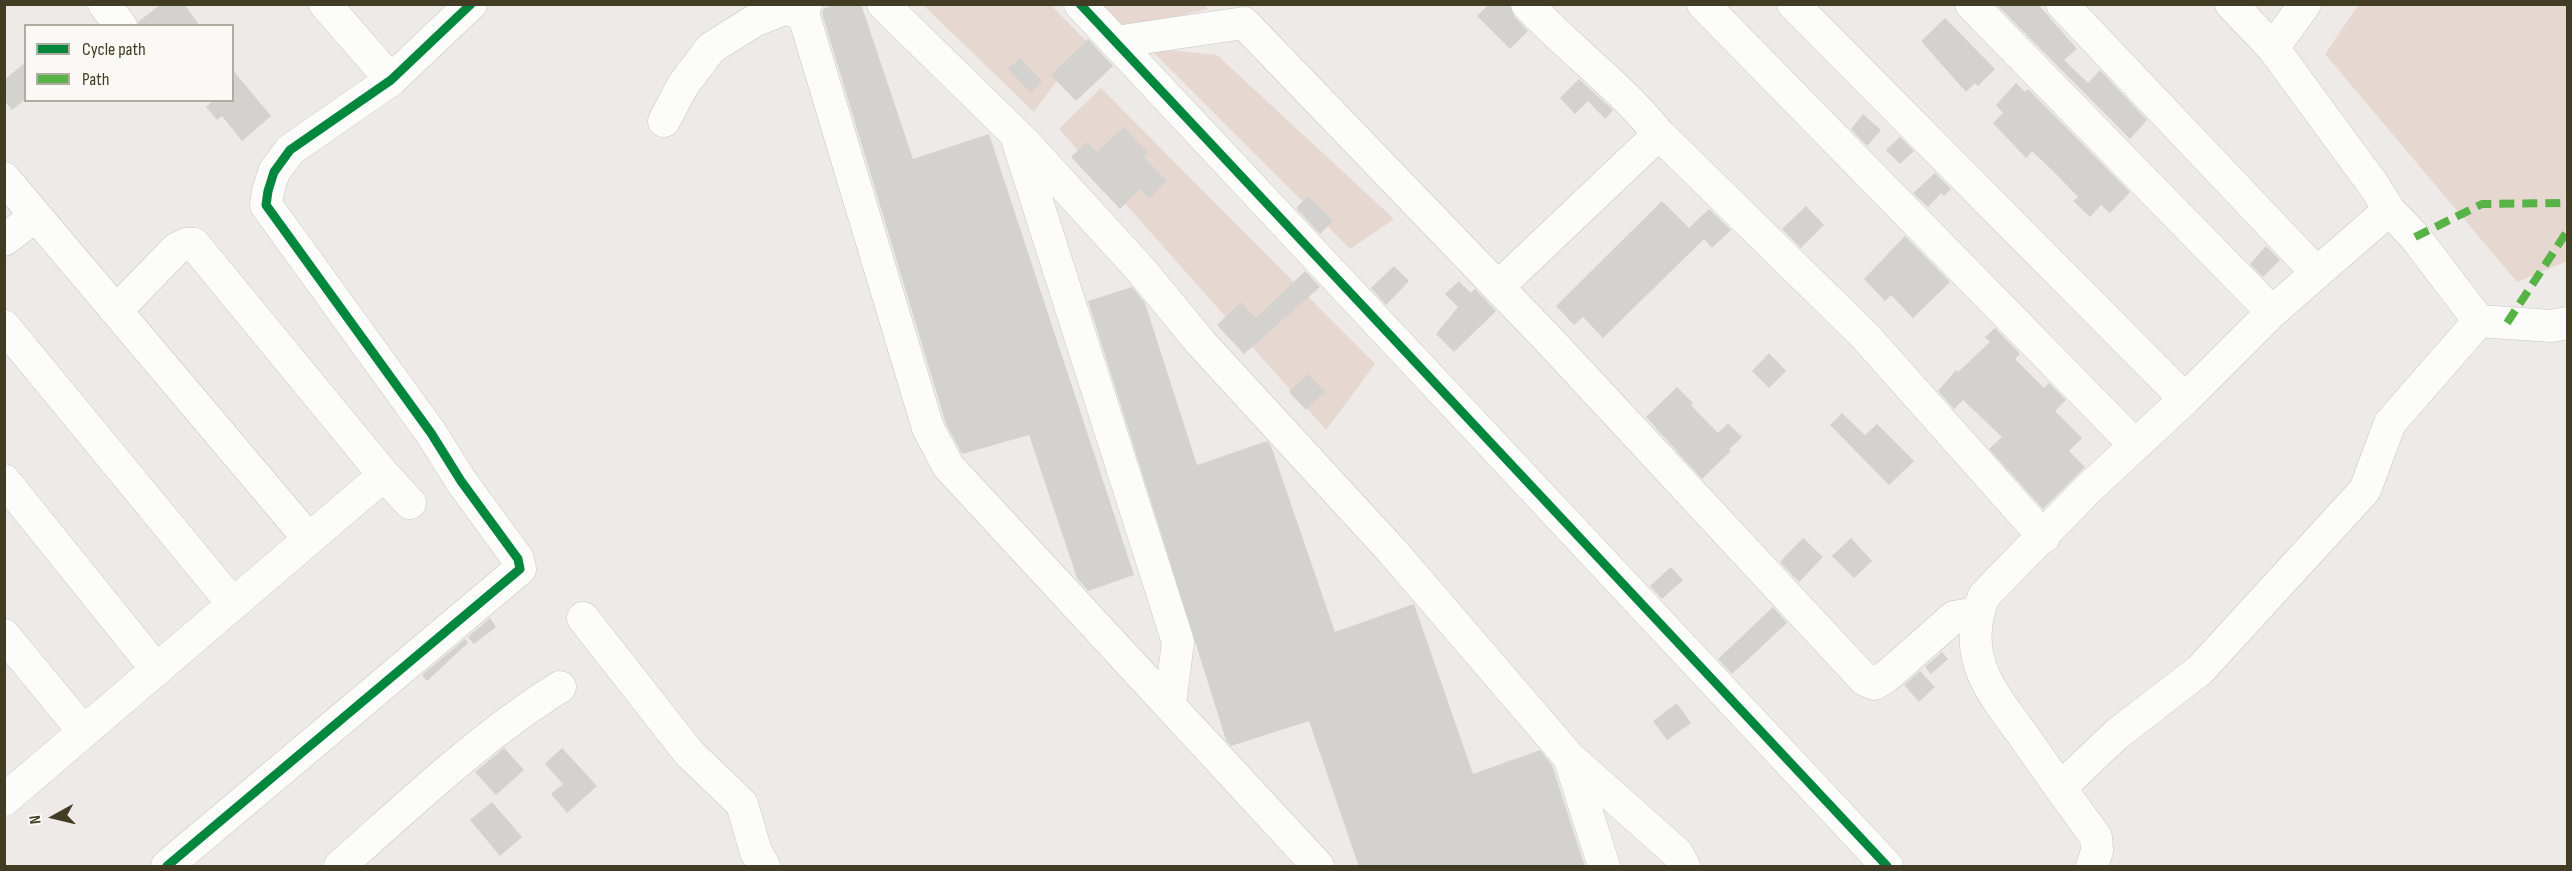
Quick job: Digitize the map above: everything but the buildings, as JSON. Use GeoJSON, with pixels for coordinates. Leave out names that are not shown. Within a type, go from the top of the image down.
{"type":"FeatureCollection","features":[{"type":"Feature","properties":{"kind":"street"},"geometry":{"type":"LineString","coordinates":[[104,4],[119,24]]}},
{"type":"Feature","properties":{"kind":"street"},"geometry":{"type":"LineString","coordinates":[[325,4],[391,80]]}},
{"type":"Feature","properties":{"kind":"street"},"geometry":{"type":"LineString","coordinates":[[167,867],[520,569],[518,559],[461,481],[431,433],[266,205],[274,172],[290,150],[391,80],[471,4]]}},
{"type":"Feature","properties":{"kind":"street"},"geometry":{"type":"LineString","coordinates":[[883,4],[1012,131],[1141,270],[1201,343],[1393,552],[1569,757],[1677,853],[1684,867]]}},
{"type":"Feature","properties":{"kind":"street"},"geometry":{"type":"LineString","coordinates":[[1080,4],[1887,867]]}},
{"type":"Feature","properties":{"kind":"street"},"geometry":{"type":"LineString","coordinates":[[1527,4],[1560,39],[1642,114],[1659,134],[1864,336],[2044,537]]}},
{"type":"Feature","properties":{"kind":"street"},"geometry":{"type":"LineString","coordinates":[[1703,4],[2135,445]]}},
{"type":"Feature","properties":{"kind":"street"},"geometry":{"type":"LineString","coordinates":[[1793,4],[2185,399]]}},
{"type":"Feature","properties":{"kind":"street"},"geometry":{"type":"LineString","coordinates":[[1971,4],[2272,312]]}},
{"type":"Feature","properties":{"kind":"street"},"geometry":{"type":"LineString","coordinates":[[2062,4],[2317,273]]}},
{"type":"Feature","properties":{"kind":"street"},"geometry":{"type":"LineString","coordinates":[[2231,4],[2273,48],[2375,187],[2389,210],[2415,237],[2479,321],[2551,326],[2568,323]]}},
{"type":"Feature","properties":{"kind":"street"},"geometry":{"type":"LineString","coordinates":[[2273,48],[2305,4]]}},
{"type":"Feature","properties":{"kind":"street"},"geometry":{"type":"LineString","coordinates":[[664,121],[682,85],[711,48],[754,21],[784,9],[805,9],[928,428],[948,466],[1318,867]]}},
{"type":"Feature","properties":{"kind":"street"},"geometry":{"type":"LineString","coordinates":[[1115,42],[1235,14],[1498,287],[1865,680],[1874,684],[1887,676],[1954,617],[1977,613]]}},
{"type":"Feature","properties":{"kind":"street"},"geometry":{"type":"LineString","coordinates":[[1012,131],[1024,156],[1178,642],[1170,704]]}},
{"type":"Feature","properties":{"kind":"street"},"geometry":{"type":"LineString","coordinates":[[1498,287],[1659,134]]}},
{"type":"Feature","properties":{"kind":"street"},"geometry":{"type":"LineString","coordinates":[[4,178],[309,540]]}},
{"type":"Feature","properties":{"kind":"street"},"geometry":{"type":"LineString","coordinates":[[2092,867],[2097,851],[2096,837],[2008,714],[1983,673],[1977,655],[1975,634],[1977,613],[1984,596],[2044,537],[2087,490],[2185,399],[2272,312],[2389,210]]}},
{"type":"Feature","properties":{"kind":"street"},"geometry":{"type":"LineString","coordinates":[[4,240],[36,216]]}},
{"type":"Feature","properties":{"kind":"street"},"geometry":{"type":"LineString","coordinates":[[117,310],[176,249],[186,244],[194,244],[384,475],[410,503]]}},
{"type":"Feature","properties":{"kind":"street"},"geometry":{"type":"LineString","coordinates":[[2060,788],[2117,734],[2200,670],[2365,490],[2390,423],[2479,321]]}},
{"type":"Feature","properties":{"kind":"street"},"geometry":{"type":"LineString","coordinates":[[4,326],[233,604]]}},
{"type":"Feature","properties":{"kind":"street"},"geometry":{"type":"LineString","coordinates":[[6,797],[384,475]]}},
{"type":"Feature","properties":{"kind":"street"},"geometry":{"type":"LineString","coordinates":[[4,480],[157,670]]}},
{"type":"Feature","properties":{"kind":"street"},"geometry":{"type":"LineString","coordinates":[[583,618],[689,753],[742,804],[756,852],[764,867]]}},
{"type":"Feature","properties":{"kind":"street"},"geometry":{"type":"LineString","coordinates":[[4,635],[84,732]]}},
{"type":"Feature","properties":{"kind":"street"},"geometry":{"type":"LineString","coordinates":[[340,867],[454,765],[539,700],[560,687]]}},
{"type":"Feature","properties":{"kind":"street"},"geometry":{"type":"LineString","coordinates":[[1569,757],[1604,867]]}},
{"type":"Feature","properties":{"kind":"shaded area"},"geometry":{"type":"Polygon","coordinates":[[[1204,4],[1208,9],[1114,31],[1089,5],[1204,4]]]}},
{"type":"Feature","properties":{"kind":"shaded area"},"geometry":{"type":"Polygon","coordinates":[[[2359,4],[2567,5],[2567,261],[2517,282],[2325,54],[2359,4]]]}},
{"type":"Feature","properties":{"kind":"shaded area"},"geometry":{"type":"Polygon","coordinates":[[[923,5],[1051,5],[1086,41],[1034,112],[923,5]]]}},
{"type":"Feature","properties":{"kind":"shaded area"},"geometry":{"type":"Polygon","coordinates":[[[1149,48],[1217,55],[1394,219],[1350,249],[1149,48]]]}},
{"type":"Feature","properties":{"kind":"shaded area"},"geometry":{"type":"Polygon","coordinates":[[[1101,88],[1375,364],[1326,430],[1059,129],[1101,88]]]}},
{"type":"Feature","properties":{"kind":"marked path"},"geometry":{"type":"LineString","coordinates":[[2415,237],[2482,204],[2568,203]]}},
{"type":"Feature","properties":{"kind":"marked path"},"geometry":{"type":"LineString","coordinates":[[2507,323],[2568,230]]}},
{"type":"Feature","properties":{"kind":"cycle path"},"geometry":{"type":"LineString","coordinates":[[167,866],[520,569],[518,559],[461,481],[431,433],[266,205],[274,172],[290,150],[391,80],[471,4]]}},
{"type":"Feature","properties":{"kind":"cycle path"},"geometry":{"type":"LineString","coordinates":[[1080,4],[1887,866]]}}]}
